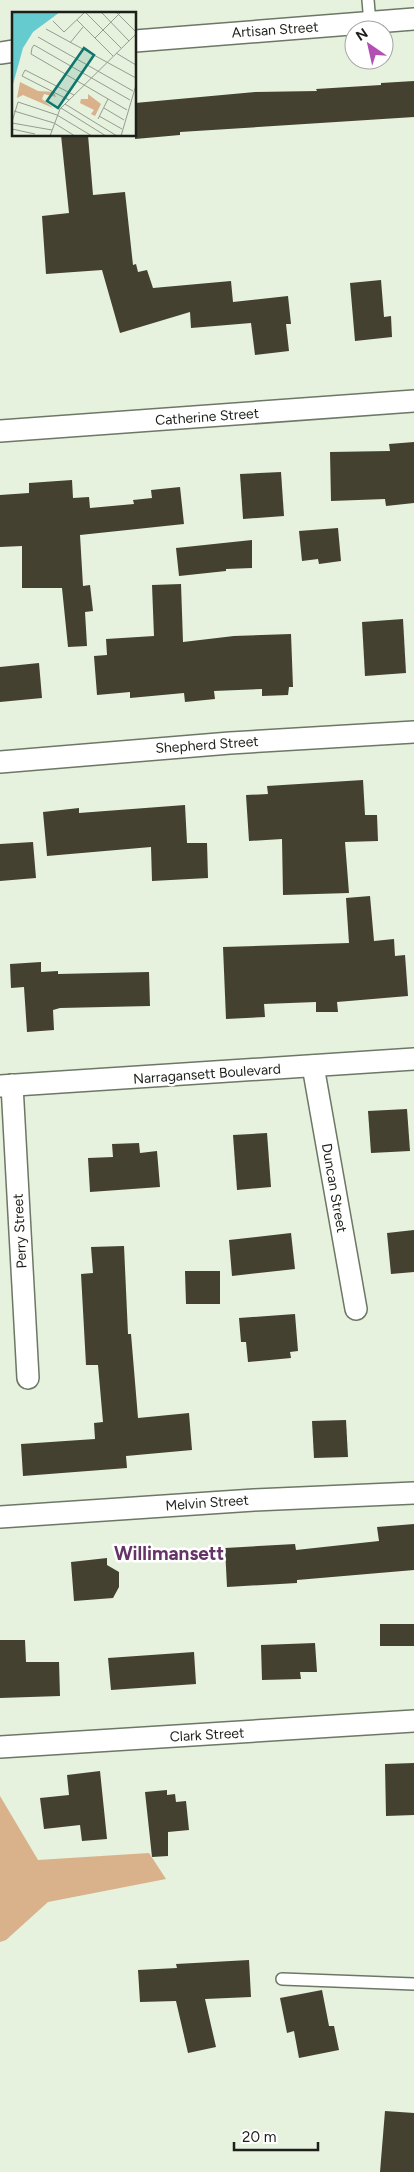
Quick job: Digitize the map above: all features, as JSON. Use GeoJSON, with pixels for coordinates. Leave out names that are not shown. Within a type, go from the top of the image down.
{"type":"FeatureCollection","features":[{"type":"Feature","properties":{"kind":"street","name":"Artisan Street"},"geometry":{"type":"LineString","coordinates":[[394,21],[414,19]]}},
{"type":"Feature","properties":{"kind":"street","name":"Artisan Street"},"geometry":{"type":"LineString","coordinates":[[136,41],[344,25]]}},
{"type":"Feature","properties":{"kind":"street","name":"Catherine Street"},"geometry":{"type":"LineString","coordinates":[[0,431],[414,401]]}},
{"type":"Feature","properties":{"kind":"street","name":"Shepherd Street"},"geometry":{"type":"LineString","coordinates":[[0,762],[230,743],[414,732]]}},
{"type":"Feature","properties":{"kind":"street","name":"Narragansett Boulevard"},"geometry":{"type":"LineString","coordinates":[[6,1086],[414,1059]]}},
{"type":"Feature","properties":{"kind":"street","name":"Duncan Street"},"geometry":{"type":"LineString","coordinates":[[312,1066],[356,1309]]}},
{"type":"Feature","properties":{"kind":"street","name":"Perry Street"},"geometry":{"type":"LineString","coordinates":[[6,1086],[28,1378]]}},
{"type":"Feature","properties":{"kind":"street","name":"Melvin Street"},"geometry":{"type":"LineString","coordinates":[[0,1517],[254,1500],[414,1492]]}},
{"type":"Feature","properties":{"kind":"street","name":"Clark Street"},"geometry":{"type":"LineString","coordinates":[[0,1747],[414,1721]]}},
{"type":"Feature","properties":{"kind":"lane"},"geometry":{"type":"LineString","coordinates":[[368,0],[370,20]]}},
{"type":"Feature","properties":{"kind":"lane"},"geometry":{"type":"LineString","coordinates":[[282,1979],[414,1984]]}},
{"type":"Feature","properties":{"kind":"shaded area"},"geometry":{"type":"Polygon","coordinates":[[[0,1796],[38,1860],[149,1853],[166,1879],[48,1902],[6,1940],[0,1942],[0,1796]]]}},
{"type":"Feature","properties":{"kind":"building"},"geometry":{"type":"Polygon","coordinates":[[[414,81],[414,117],[180,132],[180,135],[135,139],[136,103],[255,92],[317,91],[316,89],[381,85],[381,83],[414,81]]]}},
{"type":"Feature","properties":{"kind":"building"},"geometry":{"type":"Polygon","coordinates":[[[61,136],[88,136],[93,195],[125,192],[133,265],[136,264],[138,272],[147,270],[153,288],[231,281],[233,302],[288,296],[291,324],[286,324],[289,351],[255,355],[251,323],[191,328],[190,312],[120,333],[102,270],[46,274],[42,216],[69,213],[61,136]]]}},
{"type":"Feature","properties":{"kind":"building"},"geometry":{"type":"Polygon","coordinates":[[[381,280],[384,317],[391,316],[392,337],[355,341],[350,283],[381,280]]]}},
{"type":"Feature","properties":{"kind":"building"},"geometry":{"type":"Polygon","coordinates":[[[414,442],[414,503],[386,506],[385,499],[331,501],[330,452],[390,451],[389,444],[414,442]]]}},
{"type":"Feature","properties":{"kind":"building"},"geometry":{"type":"Polygon","coordinates":[[[281,472],[284,516],[243,519],[240,474],[281,472]]]}},
{"type":"Feature","properties":{"kind":"building"},"geometry":{"type":"Polygon","coordinates":[[[72,480],[73,498],[89,497],[90,508],[134,504],[133,500],[152,498],[151,490],[180,487],[184,524],[80,535],[83,586],[90,585],[93,611],[85,612],[87,646],[68,647],[62,588],[22,588],[22,546],[0,547],[0,495],[29,493],[29,483],[72,480]]]}},
{"type":"Feature","properties":{"kind":"building"},"geometry":{"type":"Polygon","coordinates":[[[338,528],[341,561],[319,564],[318,559],[302,561],[299,531],[338,528]]]}},
{"type":"Feature","properties":{"kind":"building"},"geometry":{"type":"Polygon","coordinates":[[[252,540],[252,568],[226,569],[226,571],[179,576],[176,548],[252,540]]]}},
{"type":"Feature","properties":{"kind":"building"},"geometry":{"type":"Polygon","coordinates":[[[181,584],[183,642],[234,636],[291,634],[293,687],[289,687],[288,695],[262,696],[262,689],[214,691],[215,699],[185,702],[184,693],[130,698],[130,692],[97,695],[94,656],[107,655],[106,639],[154,636],[152,585],[181,584]]]}},
{"type":"Feature","properties":{"kind":"building"},"geometry":{"type":"Polygon","coordinates":[[[403,619],[406,673],[365,676],[362,622],[403,619]]]}},
{"type":"Feature","properties":{"kind":"building"},"geometry":{"type":"Polygon","coordinates":[[[39,663],[42,698],[0,702],[0,667],[39,663]]]}},
{"type":"Feature","properties":{"kind":"building"},"geometry":{"type":"Polygon","coordinates":[[[363,780],[365,815],[377,815],[378,841],[345,842],[349,893],[283,895],[282,839],[249,841],[246,795],[268,794],[267,786],[363,780]]]}},
{"type":"Feature","properties":{"kind":"building"},"geometry":{"type":"Polygon","coordinates":[[[185,805],[187,843],[207,843],[208,878],[152,881],[151,847],[47,856],[43,812],[79,808],[79,813],[185,805]]]}},
{"type":"Feature","properties":{"kind":"building"},"geometry":{"type":"Polygon","coordinates":[[[33,842],[36,878],[0,881],[0,844],[33,842]]]}},
{"type":"Feature","properties":{"kind":"building"},"geometry":{"type":"Polygon","coordinates":[[[370,896],[374,941],[394,939],[395,956],[405,955],[408,996],[337,1002],[338,1012],[316,1012],[316,1002],[264,1004],[265,1017],[226,1019],[223,947],[349,943],[346,898],[370,896]]]}},
{"type":"Feature","properties":{"kind":"building"},"geometry":{"type":"Polygon","coordinates":[[[41,962],[41,972],[58,971],[58,974],[149,972],[150,1006],[60,1008],[53,1010],[54,1030],[27,1032],[24,987],[11,988],[10,964],[41,962]]]}},
{"type":"Feature","properties":{"kind":"building"},"geometry":{"type":"Polygon","coordinates":[[[407,1109],[410,1151],[371,1153],[368,1111],[407,1109]]]}},
{"type":"Feature","properties":{"kind":"building"},"geometry":{"type":"Polygon","coordinates":[[[267,1133],[271,1187],[237,1190],[233,1135],[267,1133]]]}},
{"type":"Feature","properties":{"kind":"building"},"geometry":{"type":"Polygon","coordinates":[[[139,1143],[140,1153],[157,1151],[160,1187],[90,1192],[88,1158],[113,1157],[112,1144],[139,1143]]]}},
{"type":"Feature","properties":{"kind":"building"},"geometry":{"type":"Polygon","coordinates":[[[414,1230],[414,1272],[391,1274],[387,1233],[414,1230]]]}},
{"type":"Feature","properties":{"kind":"building"},"geometry":{"type":"Polygon","coordinates":[[[291,1233],[295,1269],[232,1276],[229,1240],[291,1233]]]}},
{"type":"Feature","properties":{"kind":"building"},"geometry":{"type":"Polygon","coordinates":[[[124,1246],[128,1334],[131,1334],[138,1418],[189,1413],[192,1450],[126,1456],[127,1468],[23,1476],[21,1444],[95,1439],[94,1423],[103,1422],[98,1365],[86,1365],[81,1274],[93,1273],[91,1247],[124,1246]]]}},
{"type":"Feature","properties":{"kind":"building"},"geometry":{"type":"Polygon","coordinates":[[[185,1271],[220,1271],[220,1304],[186,1304],[185,1271]]]}},
{"type":"Feature","properties":{"kind":"building"},"geometry":{"type":"Polygon","coordinates":[[[295,1314],[298,1351],[290,1352],[291,1358],[248,1362],[246,1342],[241,1342],[239,1318],[295,1314]]]}},
{"type":"Feature","properties":{"kind":"building"},"geometry":{"type":"Polygon","coordinates":[[[346,1420],[348,1457],[314,1458],[312,1421],[346,1420]]]}},
{"type":"Feature","properties":{"kind":"building"},"geometry":{"type":"Polygon","coordinates":[[[414,1524],[414,1570],[297,1580],[297,1583],[227,1587],[225,1548],[295,1544],[296,1550],[379,1541],[377,1527],[414,1524]]]}},
{"type":"Feature","properties":{"kind":"building"},"geometry":{"type":"Polygon","coordinates":[[[107,1558],[107,1565],[119,1572],[119,1587],[113,1598],[74,1601],[71,1562],[107,1558]]]}},
{"type":"Feature","properties":{"kind":"building"},"geometry":{"type":"Polygon","coordinates":[[[380,1624],[414,1624],[414,1646],[380,1646],[380,1624]]]}},
{"type":"Feature","properties":{"kind":"building"},"geometry":{"type":"Polygon","coordinates":[[[0,1640],[25,1640],[26,1662],[59,1662],[60,1696],[0,1698],[0,1640]]]}},
{"type":"Feature","properties":{"kind":"building"},"geometry":{"type":"Polygon","coordinates":[[[315,1643],[317,1672],[300,1672],[301,1679],[262,1680],[261,1645],[315,1643]]]}},
{"type":"Feature","properties":{"kind":"building"},"geometry":{"type":"Polygon","coordinates":[[[194,1652],[196,1684],[111,1690],[108,1658],[194,1652]]]}},
{"type":"Feature","properties":{"kind":"building"},"geometry":{"type":"Polygon","coordinates":[[[414,1763],[414,1815],[386,1816],[385,1764],[414,1763]]]}},
{"type":"Feature","properties":{"kind":"building"},"geometry":{"type":"Polygon","coordinates":[[[100,1771],[107,1839],[82,1841],[80,1825],[44,1829],[40,1798],[69,1795],[67,1775],[100,1771]]]}},
{"type":"Feature","properties":{"kind":"building"},"geometry":{"type":"Polygon","coordinates":[[[167,1790],[167,1795],[175,1794],[176,1802],[186,1801],[189,1830],[168,1832],[168,1856],[152,1857],[145,1792],[167,1790]]]}},
{"type":"Feature","properties":{"kind":"building"},"geometry":{"type":"Polygon","coordinates":[[[249,1960],[251,1997],[205,1999],[216,2047],[188,2053],[176,2001],[140,2002],[138,1970],[177,1968],[176,1964],[249,1960]]]}},
{"type":"Feature","properties":{"kind":"building"},"geometry":{"type":"Polygon","coordinates":[[[322,1990],[329,2026],[334,2026],[339,2050],[299,2058],[294,2031],[287,2033],[280,1998],[322,1990]]]}},
{"type":"Feature","properties":{"kind":"building"},"geometry":{"type":"Polygon","coordinates":[[[385,2111],[414,2113],[414,2172],[380,2172],[385,2111]]]}},
{"type":"Feature","properties":{"kind":"district","name":"Willimansett"},"geometry":{"type":"Point","coordinates":[169,1553]}}]}
